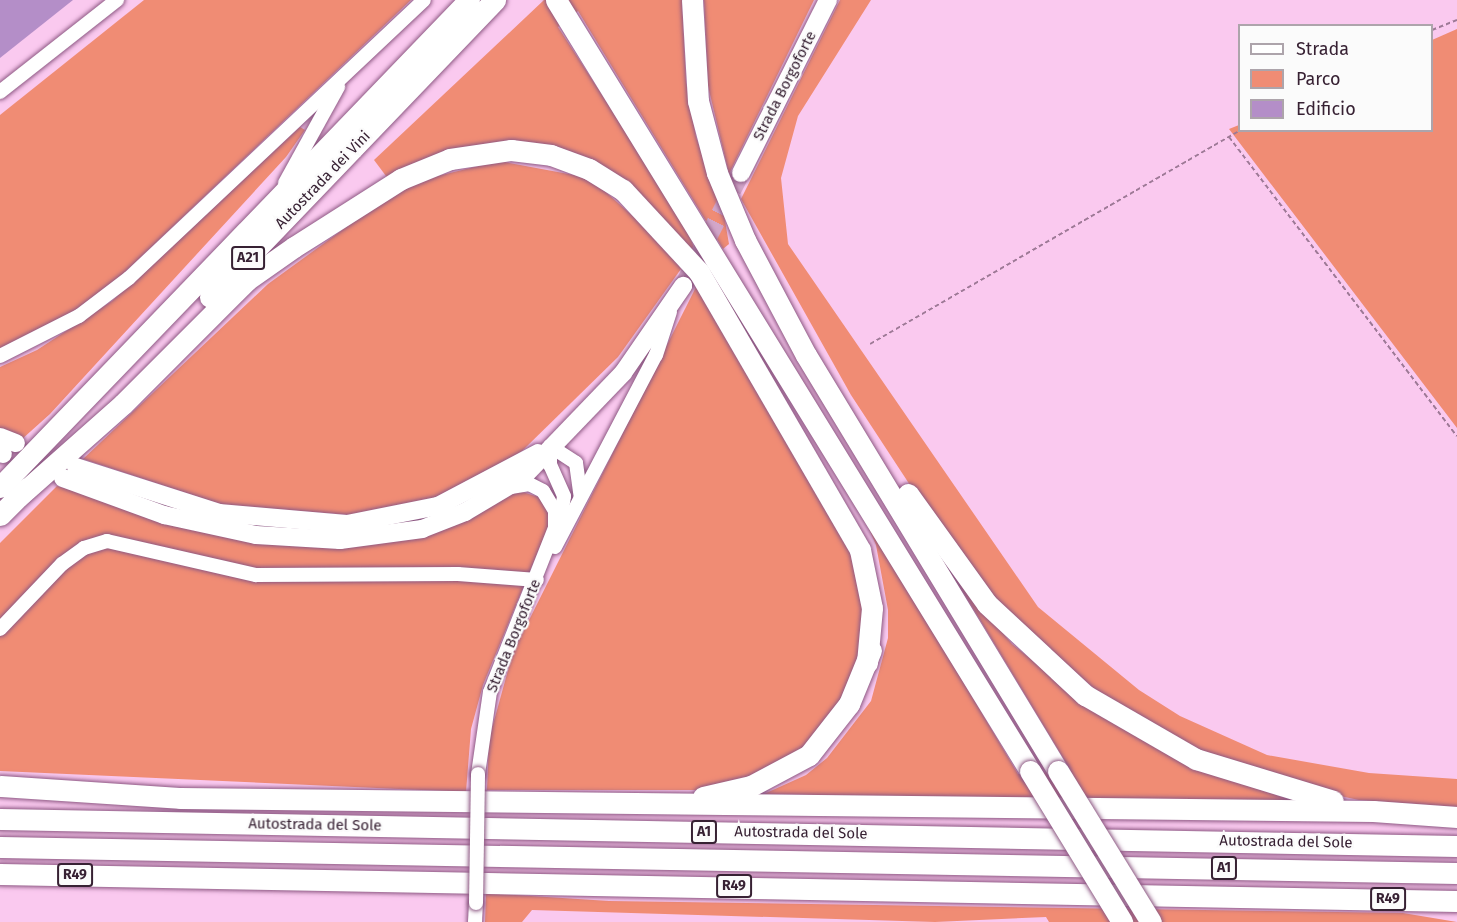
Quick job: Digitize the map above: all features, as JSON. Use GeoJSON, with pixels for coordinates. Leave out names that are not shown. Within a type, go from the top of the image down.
{"type":"FeatureCollection","features":[{"type":"Feature","properties":{"kind":"highway","name":"Autostrada dei Vini"},"geometry":{"type":"LineString","coordinates":[[0,515],[9,492],[274,203],[469,0]]}},
{"type":"Feature","properties":{"kind":"highway","name":"Autostrada dei Vini"},"geometry":{"type":"LineString","coordinates":[[9,492],[495,0]]}},
{"type":"Feature","properties":{"kind":"highway"},"geometry":{"type":"LineString","coordinates":[[556,0],[744,301],[1122,922]]}},
{"type":"Feature","properties":{"kind":"highway"},"geometry":{"type":"LineString","coordinates":[[693,0],[693,59],[706,136],[726,196],[766,282],[1058,771],[1151,922]]}},
{"type":"Feature","properties":{"kind":"highway"},"geometry":{"type":"LineString","coordinates":[[9,492],[123,405],[247,280],[294,247],[401,180],[450,159],[511,150],[551,155],[589,168],[623,190],[699,272],[851,529],[871,592],[867,663]]}},
{"type":"Feature","properties":{"kind":"highway"},"geometry":{"type":"LineString","coordinates":[[766,282],[808,336],[957,565],[1007,626],[1067,680],[1128,723],[1196,759],[1281,789],[1373,811]]}},
{"type":"Feature","properties":{"kind":"highway"},"geometry":{"type":"LineString","coordinates":[[571,805],[707,796],[784,772],[830,732],[867,663],[878,609],[867,547],[744,301]]}},
{"type":"Feature","properties":{"kind":"highway"},"geometry":{"type":"LineString","coordinates":[[0,786],[180,798],[571,805],[1373,811],[1457,817]]}},
{"type":"Feature","properties":{"kind":"highway","name":"Autostrada del Sole"},"geometry":{"type":"LineString","coordinates":[[0,819],[1457,846]]}},
{"type":"Feature","properties":{"kind":"highway","name":"Autostrada del Sole"},"geometry":{"type":"LineString","coordinates":[[0,847],[1457,873]]}},
{"type":"Feature","properties":{"kind":"highway","name":"R49"},"geometry":{"type":"LineString","coordinates":[[0,874],[1457,901]]}},
{"type":"Feature","properties":{"kind":"highway"},"geometry":{"type":"LineString","coordinates":[[0,883],[150,876]]}},
{"type":"Feature","properties":{"kind":"highway"},"geometry":{"type":"LineString","coordinates":[[1318,898],[1457,911]]}},
{"type":"Feature","properties":{"kind":"main road","name":"Strada Borgoforte"},"geometry":{"type":"LineString","coordinates":[[741,173],[828,0]]}},
{"type":"Feature","properties":{"kind":"main road"},"geometry":{"type":"LineString","coordinates":[[550,446],[438,506],[347,524],[219,513],[69,472],[191,522],[314,540],[422,529],[505,489],[550,446],[623,373],[683,286]]}},
{"type":"Feature","properties":{"kind":"street"},"geometry":{"type":"LineString","coordinates":[[0,92],[117,0]]}},
{"type":"Feature","properties":{"kind":"street"},"geometry":{"type":"LineString","coordinates":[[0,356],[36,341],[104,298],[424,0]]}},
{"type":"Feature","properties":{"kind":"street"},"geometry":{"type":"LineString","coordinates":[[274,203],[345,74]]}},
{"type":"Feature","properties":{"kind":"street"},"geometry":{"type":"LineString","coordinates":[[539,575],[579,508],[656,355],[671,305]]}},
{"type":"Feature","properties":{"kind":"street"},"geometry":{"type":"LineString","coordinates":[[550,446],[579,471],[579,508]]}},
{"type":"Feature","properties":{"kind":"street"},"geometry":{"type":"LineString","coordinates":[[539,575],[564,507],[563,488],[550,465],[550,446]]}},
{"type":"Feature","properties":{"kind":"street"},"geometry":{"type":"LineString","coordinates":[[505,489],[529,484],[549,496],[556,519],[548,551]]}},
{"type":"Feature","properties":{"kind":"street"},"geometry":{"type":"LineString","coordinates":[[0,629],[62,564],[84,548],[108,541],[256,575],[539,575]]}},
{"type":"Feature","properties":{"kind":"street","name":"Strada Borgoforte"},"geometry":{"type":"LineString","coordinates":[[475,922],[478,774],[490,692],[539,575]]}},
{"type":"Feature","properties":{"kind":"path"},"geometry":{"type":"LineString","coordinates":[[1433,29],[1457,20]]}},
{"type":"Feature","properties":{"kind":"path"},"geometry":{"type":"LineString","coordinates":[[870,344],[1238,132]]}},
{"type":"Feature","properties":{"kind":"path"},"geometry":{"type":"LineString","coordinates":[[1229,137],[1457,436]]}},
{"type":"Feature","properties":{"kind":"green space"},"geometry":{"type":"Polygon","coordinates":[[[144,0],[411,0],[123,274],[73,312],[0,349],[0,115],[144,0]]]}},
{"type":"Feature","properties":{"kind":"green space"},"geometry":{"type":"Polygon","coordinates":[[[544,0],[682,0],[686,82],[696,137],[724,215],[729,244],[723,249],[578,11],[558,27],[683,220],[701,265],[646,200],[539,146],[389,180],[374,160],[544,0]]]}},
{"type":"Feature","properties":{"kind":"green space"},"geometry":{"type":"Polygon","coordinates":[[[704,0],[814,0],[729,174],[708,86],[704,0]]]}},
{"type":"Feature","properties":{"kind":"green space"},"geometry":{"type":"Polygon","coordinates":[[[840,0],[871,0],[798,116],[781,178],[788,244],[1038,607],[1139,690],[1180,716],[1267,755],[1369,773],[1457,779],[1457,807],[1359,800],[1282,784],[1233,767],[1113,705],[1003,609],[925,508],[851,395],[741,199],[840,0]]]}},
{"type":"Feature","properties":{"kind":"green space"},"geometry":{"type":"Polygon","coordinates":[[[1457,29],[1457,428],[1229,129],[1238,125],[1238,132],[1433,132],[1433,40],[1457,29]]]}},
{"type":"Feature","properties":{"kind":"green space"},"geometry":{"type":"Polygon","coordinates":[[[300,127],[305,130],[286,157],[50,414],[21,440],[0,433],[0,367],[37,350],[112,301],[300,127]]]}},
{"type":"Feature","properties":{"kind":"green space"},"geometry":{"type":"Polygon","coordinates":[[[499,161],[590,178],[671,250],[681,269],[618,357],[522,451],[450,494],[364,516],[223,505],[83,459],[268,284],[378,204],[417,181],[499,161]]]}},
{"type":"Feature","properties":{"kind":"green space"},"geometry":{"type":"Polygon","coordinates":[[[696,287],[847,539],[865,618],[853,680],[819,735],[779,767],[708,790],[487,790],[489,739],[513,652],[696,287]]]}},
{"type":"Feature","properties":{"kind":"green space"},"geometry":{"type":"Polygon","coordinates":[[[57,486],[241,540],[291,546],[336,547],[516,490],[542,498],[551,520],[483,685],[471,729],[466,792],[0,771],[0,543],[57,486]]]}},
{"type":"Feature","properties":{"kind":"green space"},"geometry":{"type":"Polygon","coordinates":[[[859,506],[1018,774],[1071,771],[950,570],[1012,644],[1105,718],[1197,768],[1305,805],[764,794],[806,775],[827,758],[871,701],[888,638],[888,610],[876,545],[859,506]]]}},
{"type":"Feature","properties":{"kind":"green space"},"geometry":{"type":"Polygon","coordinates":[[[486,893],[609,901],[1403,913],[1457,922],[1049,922],[1046,917],[935,922],[532,910],[522,922],[485,922],[486,893]]]}},
{"type":"Feature","properties":{"kind":"building"},"geometry":{"type":"Polygon","coordinates":[[[0,0],[73,0],[0,58],[0,0]]]}},
{"type":"Feature","properties":{"kind":"tunnel"},"geometry":{"type":"LineString","coordinates":[[683,286],[741,173]]}}]}
